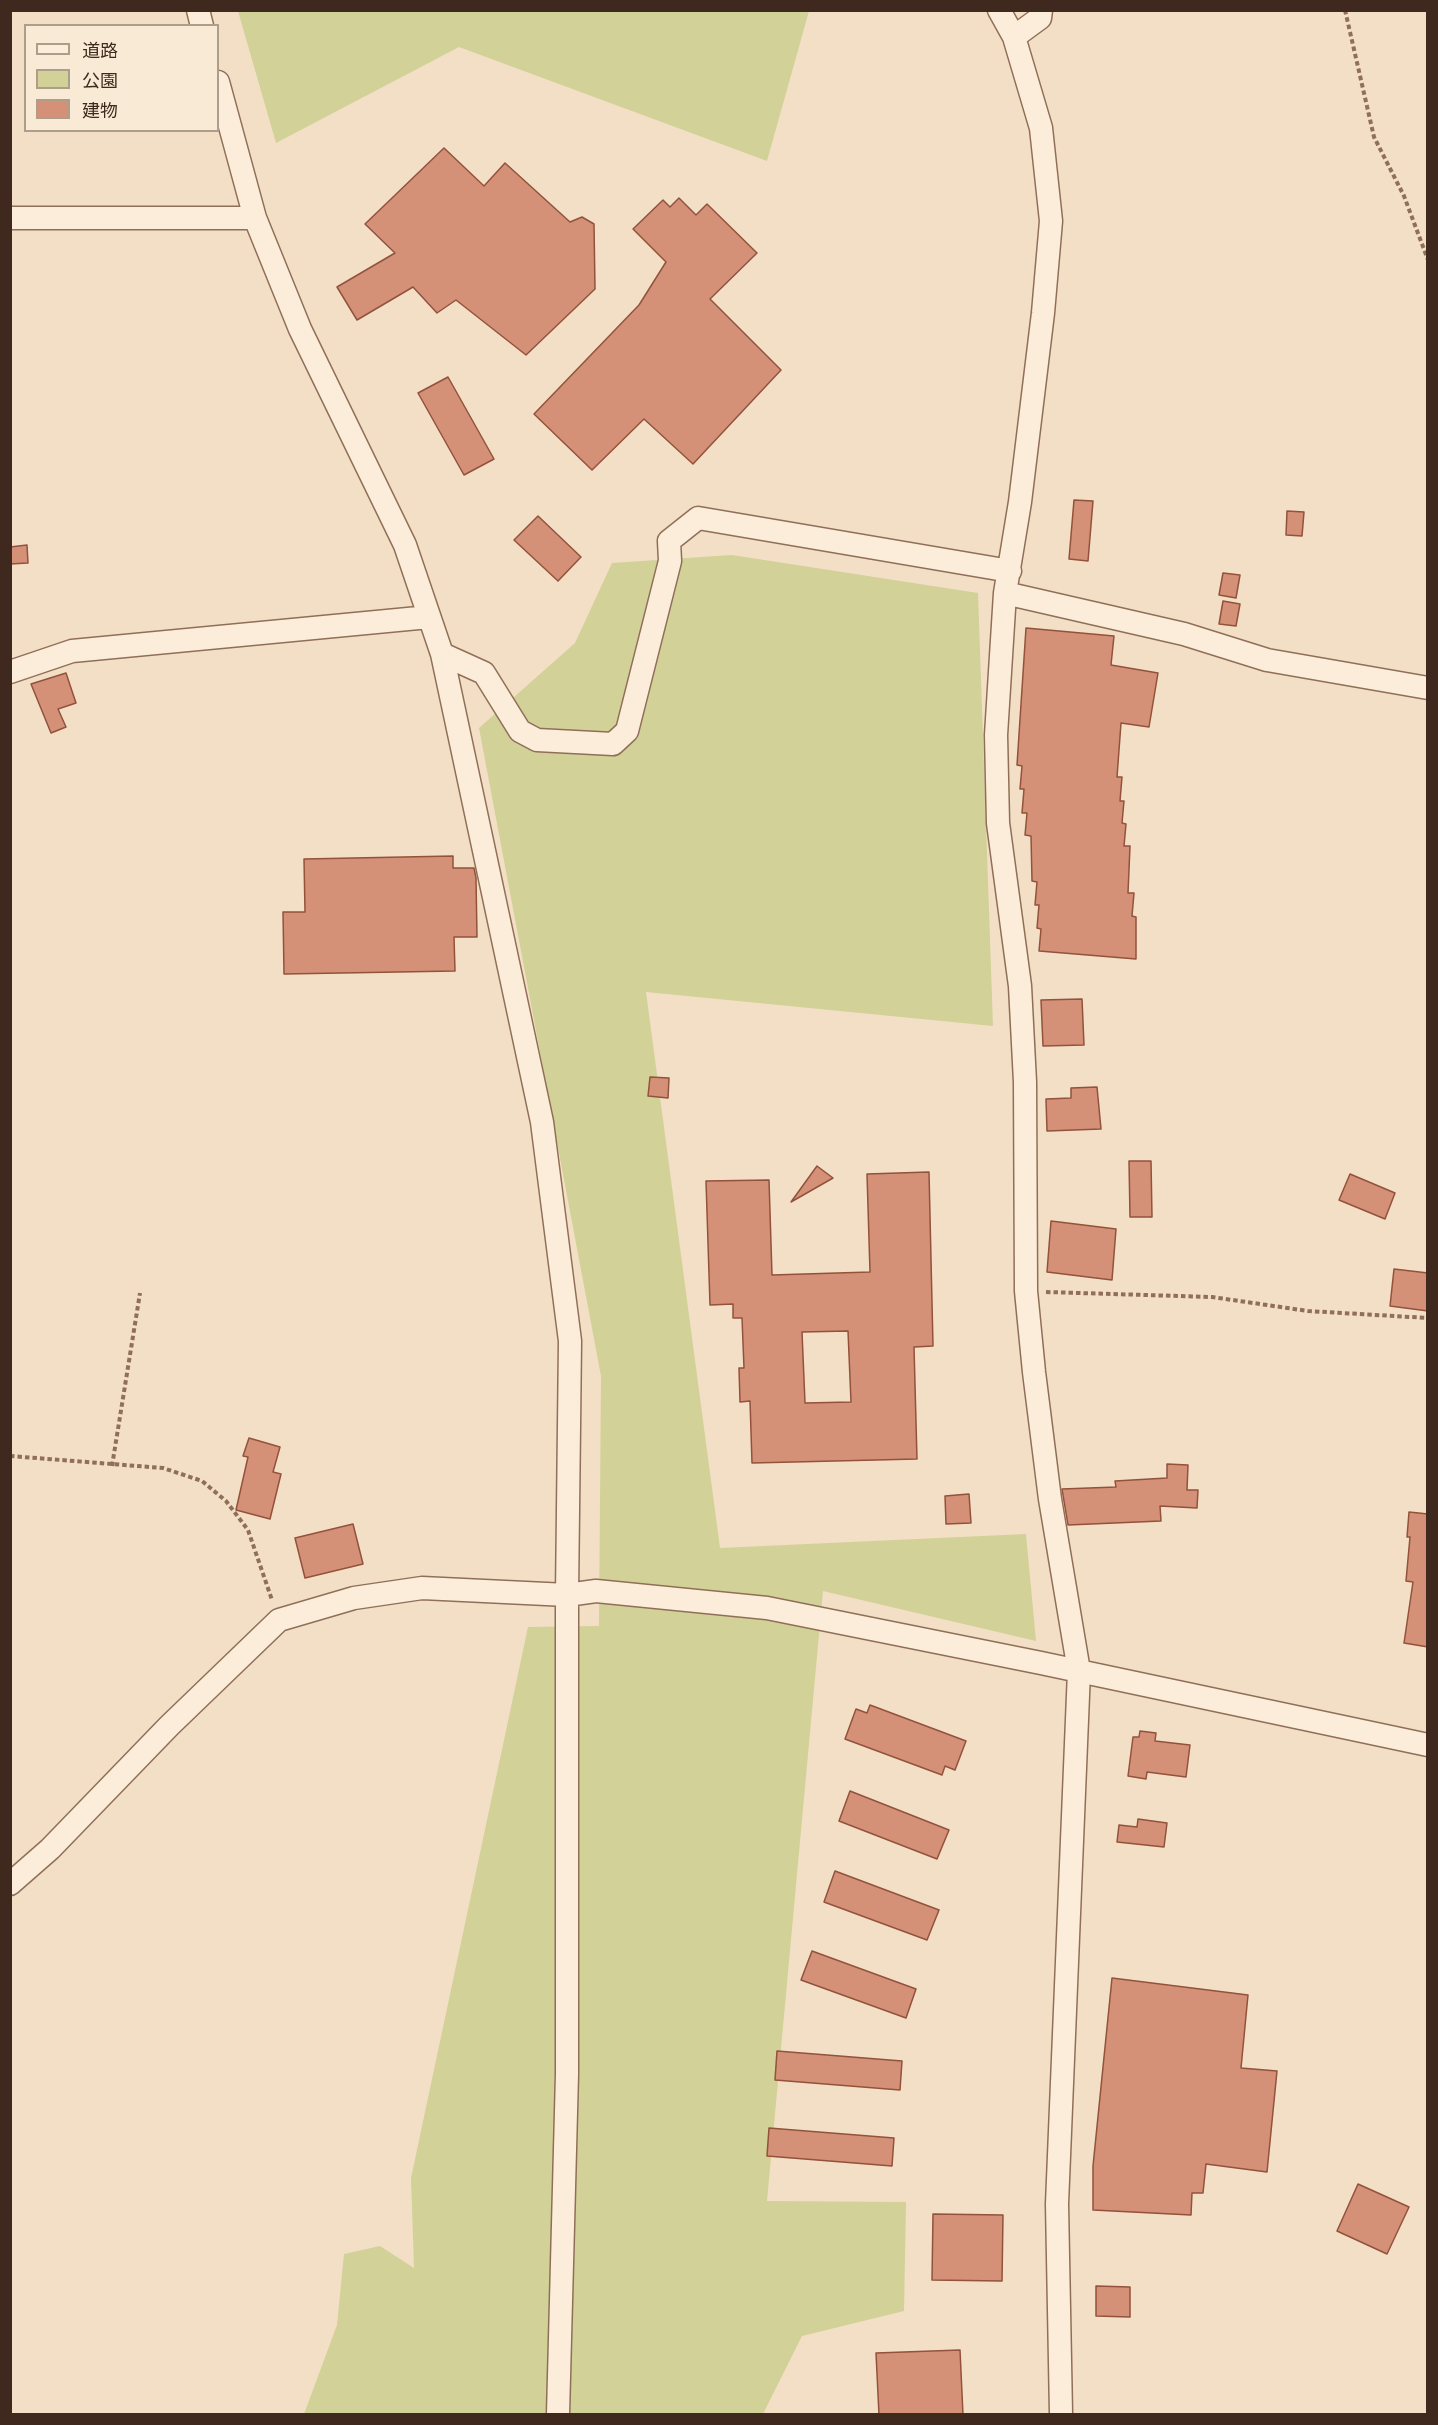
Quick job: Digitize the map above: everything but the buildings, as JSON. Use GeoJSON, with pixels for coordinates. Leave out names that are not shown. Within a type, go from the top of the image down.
{"type":"FeatureCollection","features":[{"type":"Feature","properties":{"kind":"street"},"geometry":{"type":"LineString","coordinates":[[999,10],[1014,37],[1041,128],[1051,221],[1041,325],[1010,571],[1005,593],[996,735],[998,823],[1020,986],[1024,1058],[1026,1291],[1050,1499],[1079,1671],[1057,2204],[1061,2415]]}},
{"type":"Feature","properties":{"kind":"street"},"geometry":{"type":"LineString","coordinates":[[1014,37],[1040,18],[1041,10]]}},
{"type":"Feature","properties":{"kind":"street"},"geometry":{"type":"LineString","coordinates":[[219,86],[255,218],[300,329],[405,545],[442,654],[542,1122],[570,1341],[567,1594],[567,2074],[558,2415]]}},
{"type":"Feature","properties":{"kind":"street"},"geometry":{"type":"LineString","coordinates":[[10,219],[255,218]]}},
{"type":"Feature","properties":{"kind":"street"},"geometry":{"type":"LineString","coordinates":[[442,654],[484,673],[520,730],[537,740],[612,744],[627,731],[670,561],[669,541],[698,518],[1010,571]]}},
{"type":"Feature","properties":{"kind":"street"},"geometry":{"type":"LineString","coordinates":[[1005,593],[1184,634],[1267,660],[1428,688]]}},
{"type":"Feature","properties":{"kind":"street"},"geometry":{"type":"LineString","coordinates":[[10,672],[72,651],[429,618]]}},
{"type":"Feature","properties":{"kind":"street"},"geometry":{"type":"LineString","coordinates":[[10,1884],[50,1849],[169,1726],[279,1620],[354,1598],[422,1588],[567,1594],[596,1591],[767,1608],[1428,1745]]}},
{"type":"Feature","properties":{"kind":"path"},"geometry":{"type":"LineString","coordinates":[[1345,10],[1374,137],[1404,196],[1428,260]]}},
{"type":"Feature","properties":{"kind":"path"},"geometry":{"type":"LineString","coordinates":[[1026,1291],[1212,1297],[1308,1311],[1428,1318]]}},
{"type":"Feature","properties":{"kind":"path"},"geometry":{"type":"LineString","coordinates":[[112,1466],[140,1293]]}},
{"type":"Feature","properties":{"kind":"path"},"geometry":{"type":"LineString","coordinates":[[10,1456],[112,1466],[163,1468],[202,1481],[226,1501],[248,1530],[279,1620]]}},
{"type":"Feature","properties":{"kind":"green space"},"geometry":{"type":"Polygon","coordinates":[[[238,10],[809,11],[767,161],[459,47],[276,143],[238,10]]]}},
{"type":"Feature","properties":{"kind":"green space"},"geometry":{"type":"Polygon","coordinates":[[[732,555],[978,593],[993,1026],[646,992],[720,1548],[1026,1534],[1036,1641],[823,1591],[767,2201],[906,2202],[904,2311],[802,2336],[763,2414],[304,2414],[337,2325],[344,2254],[380,2246],[414,2268],[411,2178],[528,1627],[599,1626],[601,1376],[479,728],[575,643],[612,563],[732,555]]]}}]}
